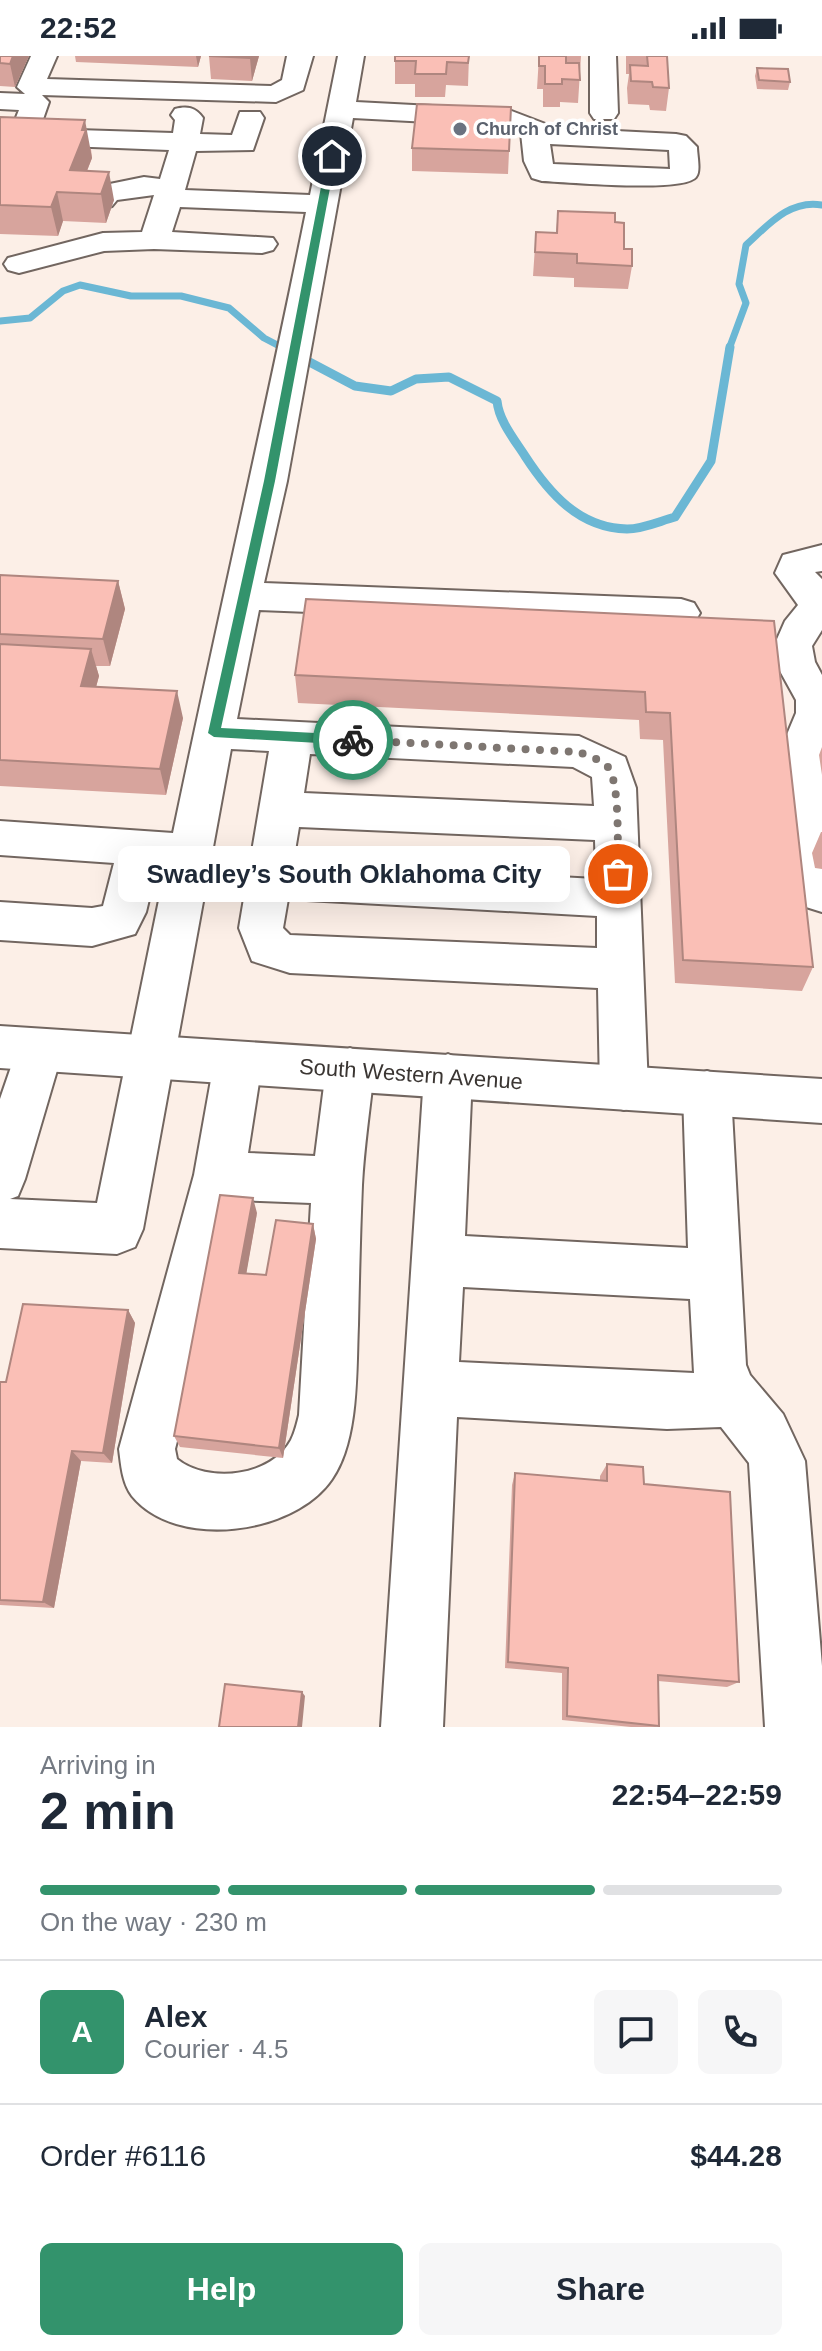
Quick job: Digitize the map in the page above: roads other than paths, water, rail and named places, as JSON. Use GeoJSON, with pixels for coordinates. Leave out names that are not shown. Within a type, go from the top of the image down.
{"type":"FeatureCollection","features":[{"type":"Feature","properties":{"kind":"street"},"geometry":{"type":"LineString","coordinates":[[44,56],[30,87],[276,94],[294,84],[300,56]]}},
{"type":"Feature","properties":{"kind":"street"},"geometry":{"type":"LineString","coordinates":[[0,1223],[117,1229],[214,733],[291,372],[351,56]]}},
{"type":"Feature","properties":{"kind":"street"},"geometry":{"type":"LineString","coordinates":[[603,56],[604,113]]}},
{"type":"Feature","properties":{"kind":"street"},"geometry":{"type":"LineString","coordinates":[[0,101],[36,102],[27,125],[29,131],[40,137],[185,142],[247,131],[235,174]]}},
{"type":"Feature","properties":{"kind":"street"},"geometry":{"type":"LineString","coordinates":[[341,109],[509,118],[552,136],[676,142],[683,147],[684,174],[673,178],[542,172],[534,129]]}},
{"type":"Feature","properties":{"kind":"street"},"geometry":{"type":"LineString","coordinates":[[154,240],[185,142]]}},
{"type":"Feature","properties":{"kind":"street"},"geometry":{"type":"LineString","coordinates":[[99,221],[105,193],[144,186],[169,193],[323,204]]}},
{"type":"Feature","properties":{"kind":"street"},"geometry":{"type":"LineString","coordinates":[[19,264],[99,221],[154,240],[262,244]]}},
{"type":"Feature","properties":{"kind":"street"},"geometry":{"type":"LineString","coordinates":[[822,558],[796,564],[794,573],[814,594],[817,605],[793,646],[795,662],[816,700],[816,713],[803,744],[822,894]]}},
{"type":"Feature","properties":{"kind":"street"},"geometry":{"type":"LineString","coordinates":[[243,596],[681,613]]}},
{"type":"Feature","properties":{"kind":"street"},"geometry":{"type":"LineString","coordinates":[[214,733],[579,752],[610,768],[615,788],[624,1088]]}},
{"type":"Feature","properties":{"kind":"street"},"geometry":{"type":"LineString","coordinates":[[292,737],[261,928],[268,947],[290,954],[620,969]]}},
{"type":"Feature","properties":{"kind":"street"},"geometry":{"type":"LineString","coordinates":[[279,809],[616,824]]}},
{"type":"Feature","properties":{"kind":"street"},"geometry":{"type":"LineString","coordinates":[[0,838],[191,850]]}},
{"type":"Feature","properties":{"kind":"street"},"geometry":{"type":"LineString","coordinates":[[0,921],[92,927],[119,921],[140,847]]}},
{"type":"Feature","properties":{"kind":"street"},"geometry":{"type":"LineString","coordinates":[[267,880],[619,899]]}},
{"type":"Feature","properties":{"kind":"street"},"geometry":{"type":"LineString","coordinates":[[0,1179],[20,1049]]}},
{"type":"Feature","properties":{"kind":"street","name":"South Western Avenue"},"geometry":{"type":"LineString","coordinates":[[20,1049],[822,1101]]}},
{"type":"Feature","properties":{"kind":"street"},"geometry":{"type":"LineString","coordinates":[[238,1063],[219,1175],[153,1416],[147,1449],[151,1475],[174,1493],[219,1503],[274,1494],[312,1460],[327,1415],[337,1181],[350,1070]]}},
{"type":"Feature","properties":{"kind":"street"},"geometry":{"type":"LineString","coordinates":[[412,1727],[448,1076]]}},
{"type":"Feature","properties":{"kind":"street"},"geometry":{"type":"LineString","coordinates":[[707,1093],[719,1365],[731,1399],[760,1427],[777,1461],[796,1727]]}},
{"type":"Feature","properties":{"kind":"street"},"geometry":{"type":"LineString","coordinates":[[219,1175],[337,1181]]}},
{"type":"Feature","properties":{"kind":"street"},"geometry":{"type":"LineString","coordinates":[[440,1260],[715,1275]]}},
{"type":"Feature","properties":{"kind":"street"},"geometry":{"type":"LineString","coordinates":[[432,1388],[667,1401],[731,1399]]}},
{"type":"Feature","properties":{"kind":"waterway"},"geometry":{"type":"LineString","coordinates":[[729,349],[746,303],[739,284],[746,245],[780,215],[800,206],[822,205]]}},
{"type":"Feature","properties":{"kind":"waterway"},"geometry":{"type":"LineString","coordinates":[[0,321],[30,318],[63,291],[80,285],[131,296],[181,296],[229,308],[264,338],[285,349]]}},
{"type":"Feature","properties":{"kind":"waterway"},"geometry":{"type":"LineString","coordinates":[[281,347],[355,386],[391,391],[416,379],[449,377],[497,401],[508,430],[555,495],[594,522],[627,529],[675,517],[711,461],[730,347]]}},
{"type":"Feature","properties":{"kind":"place","name":"Church of Christ"},"geometry":{"type":"Point","coordinates":[460,129]}},
{"type":"Feature","properties":{"kind":"place","name":"Swadley’s South Oklahoma City"},"geometry":{"type":"Point","coordinates":[618,874]}}]}
